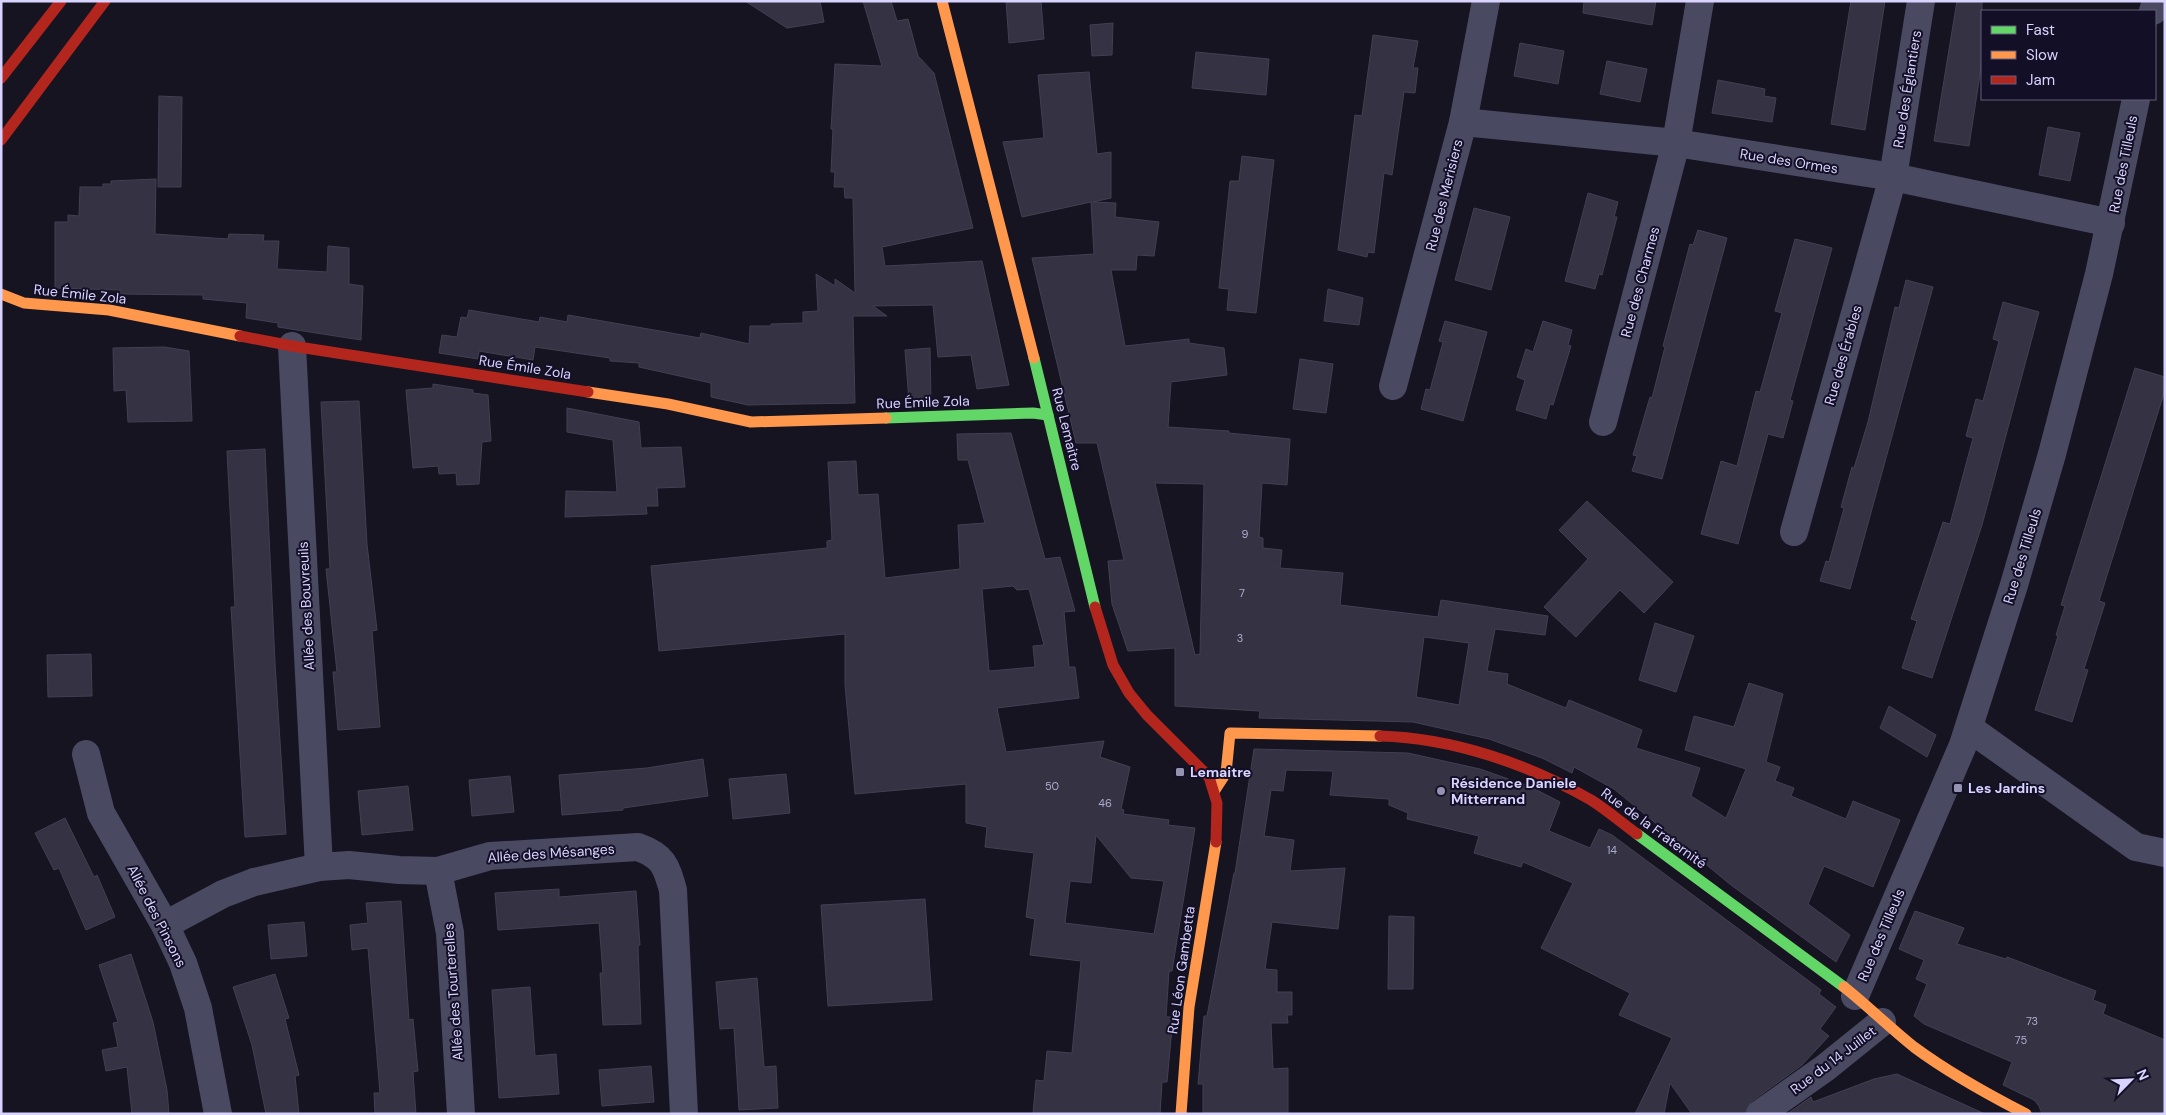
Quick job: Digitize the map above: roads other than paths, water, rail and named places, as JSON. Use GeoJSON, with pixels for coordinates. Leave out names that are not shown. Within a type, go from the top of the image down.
{"type":"FeatureCollection","features":[{"type":"Feature","properties":{"kind":"main road"},"geometry":{"type":"LineString","coordinates":[[1,78],[61,1]]}},
{"type":"Feature","properties":{"kind":"main road"},"geometry":{"type":"LineString","coordinates":[[1,140],[105,1]]}},
{"type":"Feature","properties":{"kind":"main road","name":"Rue Lemaitre"},"geometry":{"type":"LineString","coordinates":[[942,1],[1006,244],[1096,612],[1118,675],[1129,693],[1209,776],[1215,790],[1218,806],[1218,832]]}},
{"type":"Feature","properties":{"kind":"main road","name":"Rue Émile Zola"},"geometry":{"type":"LineString","coordinates":[[1,294],[24,304],[109,310],[292,346],[668,404],[751,422],[1032,413],[1048,415]]}},
{"type":"Feature","properties":{"kind":"main road","name":"Rue de la Fraternité"},"geometry":{"type":"LineString","coordinates":[[1215,790],[1226,773],[1230,733],[1410,737],[1484,754],[1537,773],[1592,801],[1855,996],[1882,1022],[1915,1049],[1974,1087],[2026,1114]]}},
{"type":"Feature","properties":{"kind":"main road","name":"Rue Léon Gambetta"},"geometry":{"type":"LineString","coordinates":[[1182,1114],[1182,1074],[1192,983],[1218,832]]}},
{"type":"Feature","properties":{"kind":"street","name":"Rue des Merisiers"},"geometry":{"type":"LineString","coordinates":[[1393,386],[1463,122],[1486,1]]}},
{"type":"Feature","properties":{"kind":"street","name":"Rue des Charmes"},"geometry":{"type":"LineString","coordinates":[[1603,422],[1676,143],[1700,1]]}},
{"type":"Feature","properties":{"kind":"street","name":"Rue des Églantiers"},"geometry":{"type":"LineString","coordinates":[[1893,177],[1921,1]]}},
{"type":"Feature","properties":{"kind":"street","name":"Rue des Tilleuls"},"geometry":{"type":"LineString","coordinates":[[1855,996],[1969,728],[2052,454],[2111,223],[2136,100]]}},
{"type":"Feature","properties":{"kind":"street","name":"Rue des Ormes"},"geometry":{"type":"LineString","coordinates":[[1463,122],[1676,143],[1893,177],[2111,223]]}},
{"type":"Feature","properties":{"kind":"street","name":"Rue des Érables"},"geometry":{"type":"LineString","coordinates":[[1794,532],[1893,177]]}},
{"type":"Feature","properties":{"kind":"street","name":"Allée des Bouvreuils"},"geometry":{"type":"LineString","coordinates":[[292,346],[319,867]]}},
{"type":"Feature","properties":{"kind":"street"},"geometry":{"type":"LineString","coordinates":[[1969,728],[2136,847],[2165,853]]}},
{"type":"Feature","properties":{"kind":"street","name":"Allée des Pinsons"},"geometry":{"type":"LineString","coordinates":[[86,754],[101,813],[164,925],[183,963],[198,1008],[218,1114]]}},
{"type":"Feature","properties":{"kind":"street","name":"Allée des Mésanges"},"geometry":{"type":"LineString","coordinates":[[164,925],[223,894],[254,882],[319,867],[349,865],[399,870],[438,871],[499,855],[638,847],[655,853],[666,868],[673,890],[684,1114]]}},
{"type":"Feature","properties":{"kind":"street","name":"Allée des Tourterelles"},"geometry":{"type":"LineString","coordinates":[[438,871],[450,933],[461,1114]]}},
{"type":"Feature","properties":{"kind":"street","name":"Rue du 14 Juillet"},"geometry":{"type":"LineString","coordinates":[[1760,1114],[1824,1068],[1882,1022]]}},
{"type":"Feature","properties":{"kind":"place","name":"Lemaitre"},"geometry":{"type":"Point","coordinates":[1180,772]}},
{"type":"Feature","properties":{"kind":"place","name":"Les Jardins"},"geometry":{"type":"Point","coordinates":[1958,788]}},
{"type":"Feature","properties":{"kind":"place","name":"Résidence Daniele Mitterrand"},"geometry":{"type":"Point","coordinates":[1441,791]}}]}
